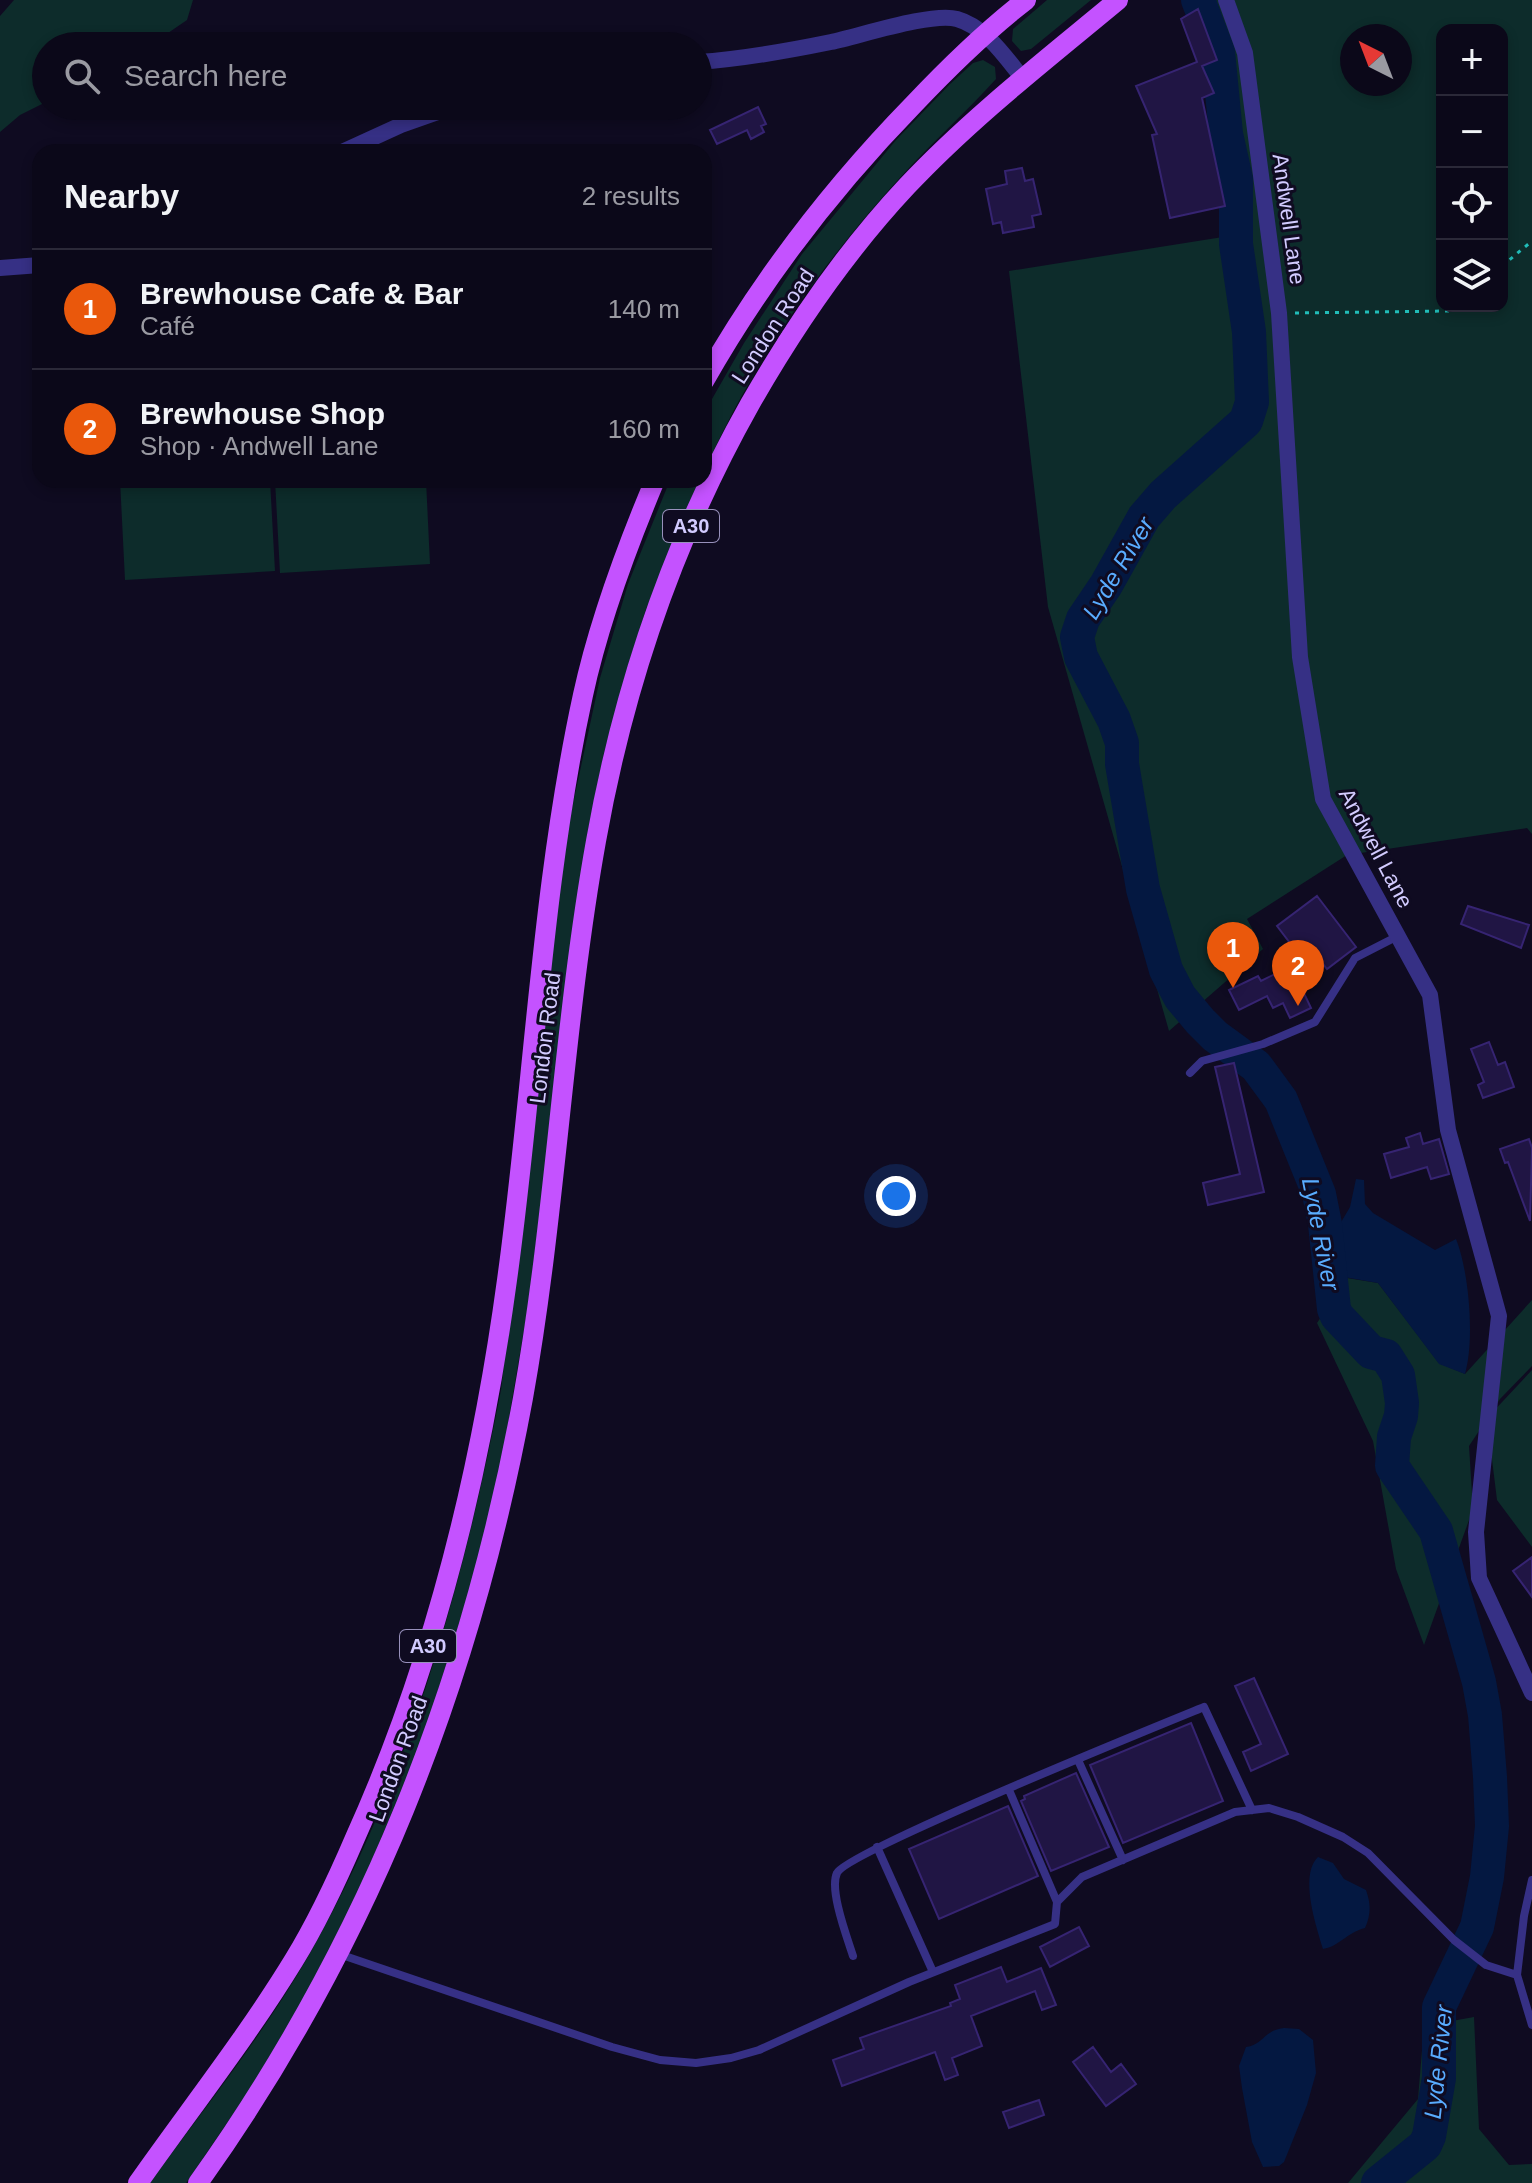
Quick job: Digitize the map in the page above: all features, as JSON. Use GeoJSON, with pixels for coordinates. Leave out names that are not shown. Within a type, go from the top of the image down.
{"type":"FeatureCollection","features":[{"type":"Feature","properties":{"kind":"main road","name":"London Road"},"geometry":{"type":"LineString","coordinates":[[712,368],[757,294],[834,190],[872,146],[985,34],[1026,0]]}},
{"type":"Feature","properties":{"kind":"main road","name":"London Road"},"geometry":{"type":"LineString","coordinates":[[712,480],[750,405],[812,307],[843,264],[909,185],[1024,80],[1118,0]]}},
{"type":"Feature","properties":{"kind":"main road","name":"London Road"},"geometry":{"type":"LineString","coordinates":[[138,2183],[256,2019],[296,1958],[323,1908],[377,1789],[447,1585],[485,1421],[508,1276],[546,915],[566,779],[583,692],[598,637],[652,488]]}},
{"type":"Feature","properties":{"kind":"main road","name":"London Road"},"geometry":{"type":"LineString","coordinates":[[198,2183],[264,2083],[338,1954],[394,1839],[440,1717],[467,1630],[507,1476],[538,1299],[581,939],[597,838],[626,709],[664,591],[709,488]]}},
{"type":"Feature","properties":{"kind":"street","name":"Andwell Lane"},"geometry":{"type":"LineString","coordinates":[[1226,0],[1245,53],[1279,313],[1300,657],[1323,799],[1430,995],[1448,1130],[1499,1316],[1476,1532],[1479,1578],[1532,1693]]}},
{"type":"Feature","properties":{"kind":"street"},"geometry":{"type":"LineString","coordinates":[[712,60],[763,55],[926,20],[954,17],[985,34],[1024,80]]}},
{"type":"Feature","properties":{"kind":"street"},"geometry":{"type":"LineString","coordinates":[[359,144],[415,120]]}},
{"type":"Feature","properties":{"kind":"street"},"geometry":{"type":"LineString","coordinates":[[0,268],[32,266]]}},
{"type":"Feature","properties":{"kind":"lane"},"geometry":{"type":"LineString","coordinates":[[1190,1073],[1202,1061],[1263,1044],[1315,1022],[1355,958],[1398,936]]}},
{"type":"Feature","properties":{"kind":"lane"},"geometry":{"type":"LineString","coordinates":[[853,1956],[835,1887],[836,1874],[844,1864],[1204,1707],[1252,1810]]}},
{"type":"Feature","properties":{"kind":"lane"},"geometry":{"type":"LineString","coordinates":[[1078,1760],[1123,1860]]}},
{"type":"Feature","properties":{"kind":"lane"},"geometry":{"type":"LineString","coordinates":[[338,1954],[612,2047],[660,2060],[696,2063],[759,2050],[933,1972],[1029,1937],[1055,1924],[1057,1902],[1009,1790]]}},
{"type":"Feature","properties":{"kind":"lane"},"geometry":{"type":"LineString","coordinates":[[1057,1902],[1082,1877],[1235,1812],[1269,1808],[1343,1837],[1368,1853],[1454,1940],[1486,1965],[1517,1975]]}},
{"type":"Feature","properties":{"kind":"lane"},"geometry":{"type":"LineString","coordinates":[[877,1847],[933,1972]]}},
{"type":"Feature","properties":{"kind":"lane"},"geometry":{"type":"LineString","coordinates":[[1532,1880],[1517,1975],[1532,2025]]}},
{"type":"Feature","properties":{"kind":"path"},"geometry":{"type":"LineString","coordinates":[[1508,261],[1532,241]]}},
{"type":"Feature","properties":{"kind":"path"},"geometry":{"type":"LineString","coordinates":[[1279,313],[1436,311]]}},
{"type":"Feature","properties":{"kind":"green space"},"geometry":{"type":"Polygon","coordinates":[[[14,0],[193,0],[187,20],[169,32],[32,32],[32,109],[0,132],[0,16],[14,0]]]}},
{"type":"Feature","properties":{"kind":"green space"},"geometry":{"type":"Polygon","coordinates":[[[1047,0],[1091,0],[1031,49],[1021,51],[1012,41],[1013,29],[1047,0]]]}},
{"type":"Feature","properties":{"kind":"green space"},"geometry":{"type":"Polygon","coordinates":[[[1205,0],[1532,0],[1532,834],[1527,828],[1347,855],[1247,919],[1263,949],[1169,1031],[1048,607],[1009,271],[1248,233],[1205,0]]]}},
{"type":"Feature","properties":{"kind":"green space"},"geometry":{"type":"Polygon","coordinates":[[[983,60],[995,67],[996,79],[907,170],[820,275],[768,351],[712,455],[712,399],[802,254],[896,140],[973,63],[983,60]]]}},
{"type":"Feature","properties":{"kind":"green space"},"geometry":{"type":"Polygon","coordinates":[[[120,488],[270,488],[275,571],[125,580],[120,488]]]}},
{"type":"Feature","properties":{"kind":"green space"},"geometry":{"type":"Polygon","coordinates":[[[275,488],[426,488],[430,564],[280,573],[275,488]]]}},
{"type":"Feature","properties":{"kind":"green space"},"geometry":{"type":"Polygon","coordinates":[[[667,488],[697,488],[646,609],[604,753],[588,830],[528,1306],[500,1471],[479,1560],[422,1741],[356,1898],[304,1999],[248,2092],[186,2183],[150,2183],[253,2043],[309,1955],[344,1889],[403,1751],[450,1609],[501,1390],[563,850],[600,678],[628,584],[667,488]]]}},
{"type":"Feature","properties":{"kind":"green space"},"geometry":{"type":"Polygon","coordinates":[[[1347,1278],[1378,1283],[1439,1363],[1465,1374],[1532,1300],[1532,1366],[1500,1399],[1489,1416],[1532,1370],[1532,1547],[1497,1500],[1487,1419],[1469,1446],[1473,1509],[1424,1645],[1396,1569],[1373,1441],[1317,1323],[1347,1278]]]}},
{"type":"Feature","properties":{"kind":"green space"},"geometry":{"type":"Polygon","coordinates":[[[1474,2017],[1479,2129],[1509,2165],[1532,2164],[1532,2183],[1348,2183],[1418,2099],[1424,2026],[1474,2017]]]}},
{"type":"Feature","properties":{"kind":"water"},"geometry":{"type":"Polygon","coordinates":[[[1356,1179],[1364,1180],[1365,1204],[1373,1213],[1435,1250],[1456,1239],[1469,1306],[1470,1343],[1465,1374],[1439,1364],[1378,1283],[1344,1277],[1340,1224],[1350,1207],[1356,1179]]]}},
{"type":"Feature","properties":{"kind":"water"},"geometry":{"type":"Polygon","coordinates":[[[1318,1857],[1333,1863],[1344,1879],[1366,1890],[1369,1905],[1365,1928],[1323,1949],[1309,1888],[1312,1865],[1318,1857]]]}},
{"type":"Feature","properties":{"kind":"water"},"geometry":{"type":"Polygon","coordinates":[[[1284,2028],[1299,2029],[1313,2040],[1316,2073],[1284,2162],[1279,2166],[1263,2167],[1252,2142],[1239,2066],[1246,2047],[1284,2028]]]}},
{"type":"Feature","properties":{"kind":"building"},"geometry":{"type":"Polygon","coordinates":[[[1198,9],[1217,60],[1202,66],[1214,93],[1202,98],[1225,206],[1170,218],[1152,135],[1157,134],[1136,86],[1197,62],[1181,19],[1198,9]]]}},
{"type":"Feature","properties":{"kind":"building"},"geometry":{"type":"Polygon","coordinates":[[[758,107],[766,124],[761,126],[764,132],[751,139],[747,130],[717,144],[710,130],[758,107]]]}},
{"type":"Feature","properties":{"kind":"building"},"geometry":{"type":"Polygon","coordinates":[[[1022,168],[1025,181],[1033,179],[1041,214],[1032,216],[1034,227],[1003,233],[1001,222],[993,224],[986,189],[1007,184],[1005,171],[1022,168]]]}},
{"type":"Feature","properties":{"kind":"building"},"geometry":{"type":"Polygon","coordinates":[[[1317,896],[1356,947],[1327,969],[1310,947],[1300,956],[1277,926],[1317,896]]]}},
{"type":"Feature","properties":{"kind":"building"},"geometry":{"type":"Polygon","coordinates":[[[1468,906],[1529,925],[1521,948],[1461,924],[1468,906]]]}},
{"type":"Feature","properties":{"kind":"building"},"geometry":{"type":"Polygon","coordinates":[[[1291,966],[1311,1008],[1290,1018],[1283,1003],[1273,1008],[1267,996],[1239,1010],[1229,990],[1258,976],[1261,981],[1291,966]]]}},
{"type":"Feature","properties":{"kind":"building"},"geometry":{"type":"Polygon","coordinates":[[[1489,1042],[1498,1065],[1505,1062],[1514,1087],[1483,1098],[1478,1085],[1484,1082],[1471,1049],[1489,1042]]]}},
{"type":"Feature","properties":{"kind":"building"},"geometry":{"type":"Polygon","coordinates":[[[1234,1063],[1264,1192],[1208,1205],[1203,1183],[1240,1174],[1215,1067],[1234,1063]]]}},
{"type":"Feature","properties":{"kind":"building"},"geometry":{"type":"Polygon","coordinates":[[[1420,1133],[1423,1144],[1439,1139],[1449,1174],[1431,1179],[1427,1167],[1391,1178],[1384,1154],[1409,1147],[1406,1138],[1420,1133]]]}},
{"type":"Feature","properties":{"kind":"building"},"geometry":{"type":"Polygon","coordinates":[[[1529,1139],[1532,1148],[1530,1221],[1500,1149],[1529,1139]]]}},
{"type":"Feature","properties":{"kind":"building"},"geometry":{"type":"Polygon","coordinates":[[[1532,1557],[1532,1597],[1513,1571],[1532,1557]]]}},
{"type":"Feature","properties":{"kind":"building"},"geometry":{"type":"Polygon","coordinates":[[[1254,1678],[1288,1754],[1251,1771],[1243,1752],[1261,1744],[1235,1686],[1254,1678]]]}},
{"type":"Feature","properties":{"kind":"building"},"geometry":{"type":"Polygon","coordinates":[[[1191,1723],[1223,1801],[1123,1843],[1090,1765],[1191,1723]]]}},
{"type":"Feature","properties":{"kind":"building"},"geometry":{"type":"Polygon","coordinates":[[[1076,1773],[1109,1847],[1051,1871],[1021,1801],[1025,1799],[1024,1796],[1076,1773]]]}},
{"type":"Feature","properties":{"kind":"building"},"geometry":{"type":"Polygon","coordinates":[[[1008,1806],[1038,1876],[939,1919],[909,1849],[1008,1806]]]}},
{"type":"Feature","properties":{"kind":"building"},"geometry":{"type":"Polygon","coordinates":[[[1079,1927],[1089,1946],[1050,1967],[1040,1947],[1079,1927]]]}},
{"type":"Feature","properties":{"kind":"building"},"geometry":{"type":"Polygon","coordinates":[[[1001,1967],[1007,1982],[1041,1968],[1056,2005],[1042,2010],[1035,1991],[971,2016],[982,2046],[952,2058],[958,2075],[945,2080],[935,2052],[842,2086],[833,2060],[864,2049],[860,2038],[951,2006],[950,2003],[960,1999],[955,1985],[1001,1967]]]}},
{"type":"Feature","properties":{"kind":"building"},"geometry":{"type":"Polygon","coordinates":[[[1093,2047],[1111,2072],[1121,2064],[1136,2084],[1106,2106],[1073,2062],[1093,2047]]]}},
{"type":"Feature","properties":{"kind":"building"},"geometry":{"type":"Polygon","coordinates":[[[1039,2100],[1044,2115],[1009,2128],[1003,2112],[1039,2100]]]}},
{"type":"Feature","properties":{"kind":"waterway","name":"Lyde River"},"geometry":{"type":"LineString","coordinates":[[1198,0],[1218,52],[1226,134],[1236,179],[1236,244],[1249,332],[1252,402],[1246,421],[1163,495],[1144,517],[1083,619],[1077,637],[1081,657],[1114,720],[1122,743],[1122,764],[1143,889],[1166,970],[1180,997],[1200,1021],[1256,1066],[1281,1100],[1319,1194],[1334,1309],[1371,1352],[1386,1356],[1398,1375],[1402,1403],[1394,1437],[1392,1466],[1436,1531],[1479,1682],[1485,1715],[1492,1826],[1487,1877],[1477,1927],[1439,2007],[1439,2078],[1429,2136],[1425,2145],[1378,2183]]}},
{"type":"Feature","properties":{"kind":"place","name":"Brewhouse Cafe & Bar"},"geometry":{"type":"Point","coordinates":[1233,988]}},
{"type":"Feature","properties":{"kind":"place","name":"Brewhouse Shop"},"geometry":{"type":"Point","coordinates":[1298,1006]}}]}
